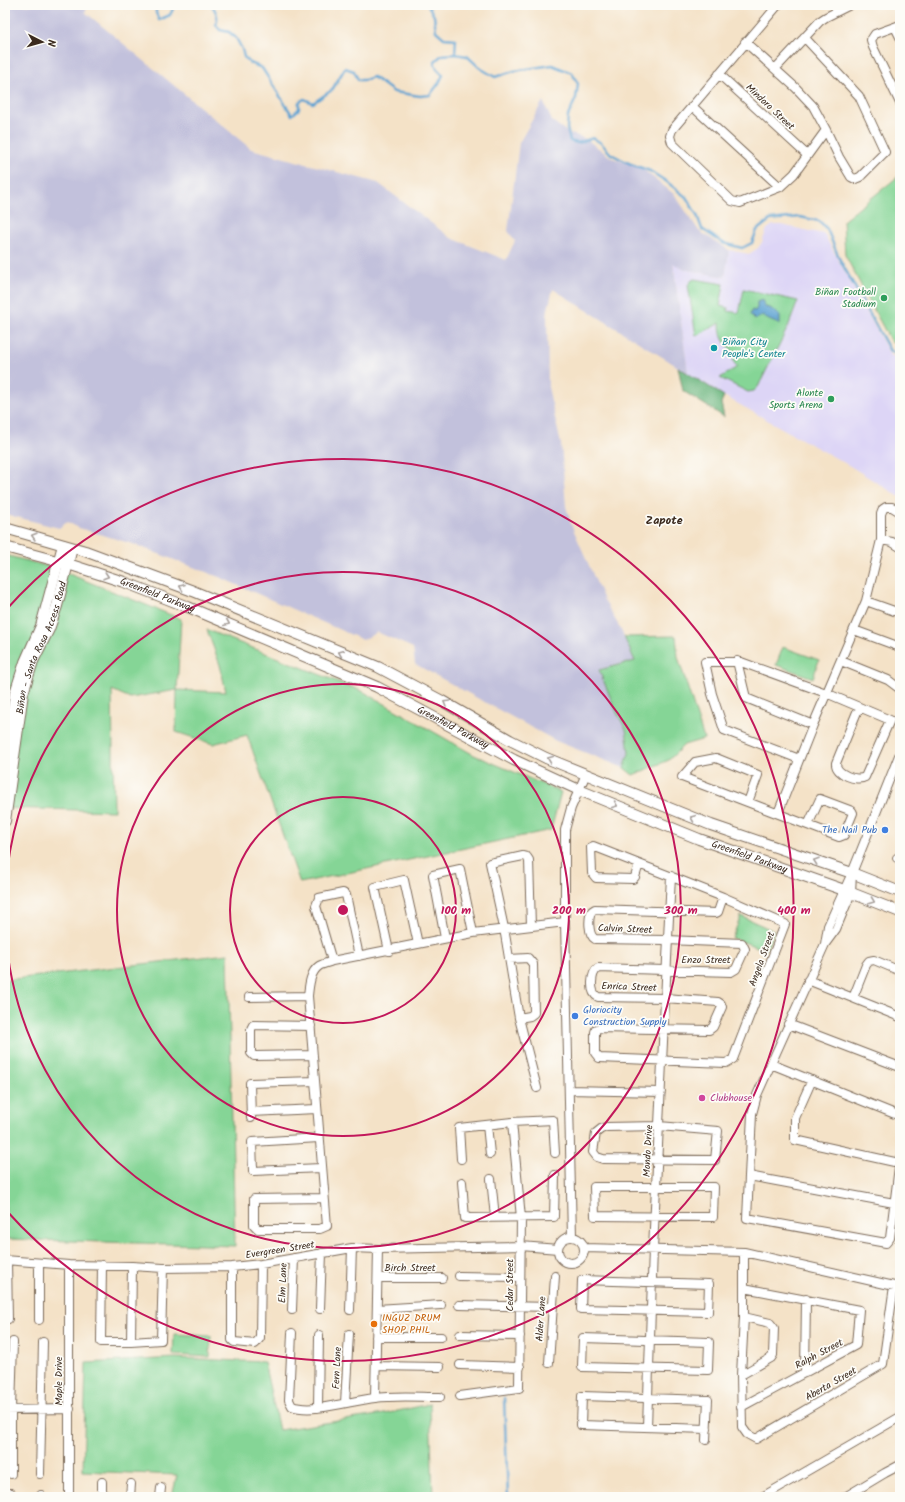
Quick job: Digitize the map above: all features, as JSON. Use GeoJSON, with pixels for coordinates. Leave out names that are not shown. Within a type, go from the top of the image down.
{"type":"FeatureCollection","features":[{"type":"Feature","properties":{"kind":"main road","name":"Greenfield Parkway"},"geometry":{"type":"LineString","coordinates":[[5,528],[68,546],[193,591],[378,667],[546,758],[711,825],[852,873],[900,892]]}},
{"type":"Feature","properties":{"kind":"main road","name":"Biñan - Santa Rosa Access Road"},"geometry":{"type":"LineString","coordinates":[[5,821],[7,789],[23,693],[33,661],[53,618],[68,546]]}},
{"type":"Feature","properties":{"kind":"main road","name":"Greenfield Parkway"},"geometry":{"type":"LineString","coordinates":[[5,547],[64,563],[124,582],[181,604],[376,687],[540,773],[579,790],[699,839],[900,912]]}},
{"type":"Feature","properties":{"kind":"main road","name":"Biñan - Santa Rosa Access Road"},"geometry":{"type":"LineString","coordinates":[[5,769],[15,693],[25,662],[41,626],[64,563]]}},
{"type":"Feature","properties":{"kind":"main road"},"geometry":{"type":"LineString","coordinates":[[472,737],[480,722]]}},
{"type":"Feature","properties":{"kind":"street"},"geometry":{"type":"LineString","coordinates":[[778,5],[745,42],[672,130],[670,136],[672,143],[732,201],[740,203],[780,186],[794,174],[826,130]]}},
{"type":"Feature","properties":{"kind":"street"},"geometry":{"type":"LineString","coordinates":[[775,69],[804,37],[826,17],[850,5]]}},
{"type":"Feature","properties":{"kind":"street"},"geometry":{"type":"LineString","coordinates":[[900,36],[898,26],[875,34],[871,40],[872,47],[900,103]]}},
{"type":"Feature","properties":{"kind":"street"},"geometry":{"type":"LineString","coordinates":[[745,42],[796,88],[813,106],[850,177],[855,179],[860,177],[885,152],[859,96],[804,37]]}},
{"type":"Feature","properties":{"kind":"street","name":"Mindoro Street"},"geometry":{"type":"LineString","coordinates":[[719,74],[807,155]]}},
{"type":"Feature","properties":{"kind":"street"},"geometry":{"type":"LineString","coordinates":[[692,106],[780,186]]}},
{"type":"Feature","properties":{"kind":"street"},"geometry":{"type":"LineString","coordinates":[[778,813],[826,693],[866,602],[881,540],[880,514],[883,509],[886,508],[892,508],[900,512]]}},
{"type":"Feature","properties":{"kind":"street"},"geometry":{"type":"LineString","coordinates":[[881,540],[892,542],[900,547]]}},
{"type":"Feature","properties":{"kind":"street"},"geometry":{"type":"LineString","coordinates":[[866,602],[897,612],[900,610]]}},
{"type":"Feature","properties":{"kind":"street"},"geometry":{"type":"LineString","coordinates":[[854,630],[900,647]]}},
{"type":"Feature","properties":{"kind":"street"},"geometry":{"type":"LineString","coordinates":[[841,661],[888,680],[900,682]]}},
{"type":"Feature","properties":{"kind":"street"},"geometry":{"type":"LineString","coordinates":[[799,759],[724,730],[712,694],[704,662],[741,662],[826,693],[890,720],[865,777],[861,780],[838,770],[836,767],[836,763],[859,707]]}},
{"type":"Feature","properties":{"kind":"street"},"geometry":{"type":"LineString","coordinates":[[737,662],[746,698],[813,725]]}},
{"type":"Feature","properties":{"kind":"street"},"geometry":{"type":"LineString","coordinates":[[888,680],[900,689]]}},
{"type":"Feature","properties":{"kind":"street"},"geometry":{"type":"LineString","coordinates":[[812,1080],[795,1118],[795,1140],[899,1161],[890,1238],[886,1243],[747,1218],[752,1114],[757,1095],[825,944],[828,928],[848,892],[852,873],[900,753]]}},
{"type":"Feature","properties":{"kind":"street"},"geometry":{"type":"LineString","coordinates":[[748,802],[758,775],[716,758],[695,762],[682,776],[726,794],[839,837],[844,835],[853,813],[852,811],[820,799],[808,825]]}},
{"type":"Feature","properties":{"kind":"street"},"geometry":{"type":"LineString","coordinates":[[572,1237],[565,922],[565,830],[571,808],[586,774]]}},
{"type":"Feature","properties":{"kind":"street","name":"Angela Street"},"geometry":{"type":"LineString","coordinates":[[639,864],[633,879],[596,878],[592,873],[591,847],[593,846],[722,896],[785,924],[733,1059],[726,1063],[663,1060]]}},
{"type":"Feature","properties":{"kind":"street"},"geometry":{"type":"LineString","coordinates":[[531,926],[529,860],[527,857],[523,856],[490,862],[504,928],[519,1018],[537,1088]]}},
{"type":"Feature","properties":{"kind":"street"},"geometry":{"type":"LineString","coordinates":[[445,938],[433,876],[460,869],[473,933]]}},
{"type":"Feature","properties":{"kind":"street","name":"Mondo Drive"},"geometry":{"type":"LineString","coordinates":[[647,1427],[653,1250],[663,1060],[668,911],[671,876]]}},
{"type":"Feature","properties":{"kind":"street"},"geometry":{"type":"LineString","coordinates":[[389,951],[375,886],[404,880],[418,944]]}},
{"type":"Feature","properties":{"kind":"street"},"geometry":{"type":"LineString","coordinates":[[332,961],[316,906],[319,898],[343,893],[346,895],[360,956]]}},
{"type":"Feature","properties":{"kind":"street"},"geometry":{"type":"LineString","coordinates":[[668,911],[716,913],[718,912],[722,896]]}},
{"type":"Feature","properties":{"kind":"street","name":"Calvin Street"},"geometry":{"type":"LineString","coordinates":[[667,940],[592,938],[590,934],[590,914],[592,911],[596,910],[668,911]]}},
{"type":"Feature","properties":{"kind":"street"},"geometry":{"type":"LineString","coordinates":[[324,1198],[254,1199],[254,1225],[258,1229],[320,1229],[326,1226],[324,1198],[321,1168],[311,1026],[308,996],[309,984],[312,975],[319,966],[332,961],[389,951],[445,938],[504,928],[565,922]]}},
{"type":"Feature","properties":{"kind":"street","name":"Enzo Street"},"geometry":{"type":"LineString","coordinates":[[666,970],[734,971],[745,949],[742,943],[667,940]]}},
{"type":"Feature","properties":{"kind":"street"},"geometry":{"type":"LineString","coordinates":[[509,959],[528,958],[533,964],[534,1013],[532,1015],[519,1018]]}},
{"type":"Feature","properties":{"kind":"street"},"geometry":{"type":"LineString","coordinates":[[854,998],[866,965],[869,961],[874,960],[900,971]]}},
{"type":"Feature","properties":{"kind":"street","name":"Enrica Street"},"geometry":{"type":"LineString","coordinates":[[664,1029],[709,1030],[713,1027],[722,1007],[721,1004],[718,1002],[665,998],[598,997],[593,992],[592,974],[598,968],[666,970]]}},
{"type":"Feature","properties":{"kind":"street"},"geometry":{"type":"LineString","coordinates":[[808,980],[900,1017]]}},
{"type":"Feature","properties":{"kind":"street"},"geometry":{"type":"LineString","coordinates":[[249,997],[308,996]]}},
{"type":"Feature","properties":{"kind":"street"},"geometry":{"type":"LineString","coordinates":[[788,1024],[900,1067]]}},
{"type":"Feature","properties":{"kind":"street"},"geometry":{"type":"LineString","coordinates":[[311,1026],[253,1025],[251,1029],[251,1053],[254,1056],[313,1055]]}},
{"type":"Feature","properties":{"kind":"street"},"geometry":{"type":"LineString","coordinates":[[663,1060],[599,1058],[595,1053],[595,1032],[596,1029],[599,1028],[664,1029]]}},
{"type":"Feature","properties":{"kind":"street"},"geometry":{"type":"LineString","coordinates":[[771,1064],[900,1116]]}},
{"type":"Feature","properties":{"kind":"street"},"geometry":{"type":"LineString","coordinates":[[315,1081],[250,1084],[251,1115],[317,1109]]}},
{"type":"Feature","properties":{"kind":"street"},"geometry":{"type":"LineString","coordinates":[[569,1090],[661,1092]]}},
{"type":"Feature","properties":{"kind":"street"},"geometry":{"type":"LineString","coordinates":[[460,1159],[459,1128],[512,1122],[553,1120],[555,1153]]}},
{"type":"Feature","properties":{"kind":"street","name":"Cedar Street"},"geometry":{"type":"LineString","coordinates":[[460,1396],[519,1388],[521,1218],[512,1122]]}},
{"type":"Feature","properties":{"kind":"street"},"geometry":{"type":"LineString","coordinates":[[487,1125],[490,1154]]}},
{"type":"Feature","properties":{"kind":"street"},"geometry":{"type":"LineString","coordinates":[[659,1126],[718,1131],[715,1160],[602,1159],[597,1157],[594,1152],[596,1133],[606,1127],[659,1126]]}},
{"type":"Feature","properties":{"kind":"street"},"geometry":{"type":"LineString","coordinates":[[319,1138],[252,1142],[253,1171],[321,1168]]}},
{"type":"Feature","properties":{"kind":"street"},"geometry":{"type":"LineString","coordinates":[[462,1182],[465,1218],[554,1217],[555,1175]]}},
{"type":"Feature","properties":{"kind":"street"},"geometry":{"type":"LineString","coordinates":[[749,1176],[894,1203]]}},
{"type":"Feature","properties":{"kind":"street"},"geometry":{"type":"LineString","coordinates":[[491,1179],[495,1217]]}},
{"type":"Feature","properties":{"kind":"street"},"geometry":{"type":"LineString","coordinates":[[594,1187],[656,1187],[714,1187],[713,1217],[595,1216],[594,1187]]}},
{"type":"Feature","properties":{"kind":"street"},"geometry":{"type":"LineString","coordinates":[[572,1237],[581,1242],[584,1248],[583,1257],[572,1263],[563,1261],[558,1254],[559,1245],[564,1239],[572,1237]]}},
{"type":"Feature","properties":{"kind":"street","name":"Evergreen Street"},"geometry":{"type":"LineString","coordinates":[[6,1260],[69,1265],[163,1268],[232,1267],[261,1264],[352,1248],[378,1249],[520,1246],[558,1249]]}},
{"type":"Feature","properties":{"kind":"street"},"geometry":{"type":"LineString","coordinates":[[350,1310],[352,1248]]}},
{"type":"Feature","properties":{"kind":"street","name":"Aberta Street"},"geometry":{"type":"LineString","coordinates":[[584,1248],[744,1252],[894,1286],[883,1364],[756,1439],[747,1434],[742,1427],[741,1375],[744,1317],[744,1252]]}},
{"type":"Feature","properties":{"kind":"street"},"geometry":{"type":"LineString","coordinates":[[375,1398],[378,1249]]}},
{"type":"Feature","properties":{"kind":"street"},"geometry":{"type":"LineString","coordinates":[[320,1309],[322,1253]]}},
{"type":"Feature","properties":{"kind":"street","name":"Elm Lane"},"geometry":{"type":"LineString","coordinates":[[292,1310],[294,1258]]}},
{"type":"Feature","properties":{"kind":"street"},"geometry":{"type":"LineString","coordinates":[[6,1260],[8,1319]]}},
{"type":"Feature","properties":{"kind":"street"},"geometry":{"type":"LineString","coordinates":[[39,1263],[39,1320]]}},
{"type":"Feature","properties":{"kind":"street"},"geometry":{"type":"LineString","coordinates":[[232,1267],[232,1340],[234,1342],[255,1344],[260,1338],[261,1264]]}},
{"type":"Feature","properties":{"kind":"street","name":"Maple Drive"},"geometry":{"type":"LineString","coordinates":[[69,1265],[69,1497]]}},
{"type":"Feature","properties":{"kind":"street"},"geometry":{"type":"LineString","coordinates":[[102,1265],[101,1342],[161,1340],[163,1268]]}},
{"type":"Feature","properties":{"kind":"street"},"geometry":{"type":"LineString","coordinates":[[131,1342],[132,1266]]}},
{"type":"Feature","properties":{"kind":"street"},"geometry":{"type":"LineString","coordinates":[[459,1276],[520,1277]]}},
{"type":"Feature","properties":{"kind":"street","name":"Alder Lane"},"geometry":{"type":"LineString","coordinates":[[548,1363],[555,1276]]}},
{"type":"Feature","properties":{"kind":"street","name":"Birch Street"},"geometry":{"type":"LineString","coordinates":[[378,1278],[442,1278]]}},
{"type":"Feature","properties":{"kind":"street"},"geometry":{"type":"LineString","coordinates":[[582,1280],[709,1284],[708,1312],[651,1311],[581,1309],[582,1280]]}},
{"type":"Feature","properties":{"kind":"street","name":"Ralph Street"},"geometry":{"type":"LineString","coordinates":[[741,1407],[856,1345],[859,1310],[744,1288]]}},
{"type":"Feature","properties":{"kind":"street"},"geometry":{"type":"LineString","coordinates":[[805,1372],[806,1299]]}},
{"type":"Feature","properties":{"kind":"street"},"geometry":{"type":"LineString","coordinates":[[377,1310],[441,1305]]}},
{"type":"Feature","properties":{"kind":"street"},"geometry":{"type":"LineString","coordinates":[[459,1305],[552,1307]]}},
{"type":"Feature","properties":{"kind":"street"},"geometry":{"type":"LineString","coordinates":[[741,1375],[769,1360],[773,1355],[774,1328],[772,1325],[770,1323],[744,1317]]}},
{"type":"Feature","properties":{"kind":"street"},"geometry":{"type":"LineString","coordinates":[[292,1333],[289,1400],[292,1406],[298,1408],[318,1408],[375,1398],[440,1396]]}},
{"type":"Feature","properties":{"kind":"street","name":"Fern Lane"},"geometry":{"type":"LineString","coordinates":[[345,1403],[349,1334]]}},
{"type":"Feature","properties":{"kind":"street"},"geometry":{"type":"LineString","coordinates":[[318,1408],[319,1335]]}},
{"type":"Feature","properties":{"kind":"street"},"geometry":{"type":"LineString","coordinates":[[460,1335],[520,1336]]}},
{"type":"Feature","properties":{"kind":"street"},"geometry":{"type":"LineString","coordinates":[[376,1337],[441,1337]]}},
{"type":"Feature","properties":{"kind":"street"},"geometry":{"type":"LineString","coordinates":[[583,1338],[709,1342],[708,1370],[649,1369],[582,1367],[583,1338]]}},
{"type":"Feature","properties":{"kind":"street"},"geometry":{"type":"LineString","coordinates":[[11,1474],[8,1410],[13,1342]]}},
{"type":"Feature","properties":{"kind":"street"},"geometry":{"type":"LineString","coordinates":[[40,1474],[42,1342]]}},
{"type":"Feature","properties":{"kind":"street"},"geometry":{"type":"LineString","coordinates":[[460,1365],[520,1367]]}},
{"type":"Feature","properties":{"kind":"street"},"geometry":{"type":"LineString","coordinates":[[376,1366],[440,1367]]}},
{"type":"Feature","properties":{"kind":"street"},"geometry":{"type":"LineString","coordinates":[[706,1440],[707,1429],[708,1400],[582,1396],[581,1425],[707,1429]]}},
{"type":"Feature","properties":{"kind":"street"},"geometry":{"type":"LineString","coordinates":[[8,1410],[70,1409]]}},
{"type":"Feature","properties":{"kind":"street"},"geometry":{"type":"LineString","coordinates":[[762,1497],[900,1417]]}},
{"type":"Feature","properties":{"kind":"street"},"geometry":{"type":"LineString","coordinates":[[845,1497],[900,1465]]}},
{"type":"Feature","properties":{"kind":"street"},"geometry":{"type":"LineString","coordinates":[[102,1482],[102,1497]]}},
{"type":"Feature","properties":{"kind":"street"},"geometry":{"type":"LineString","coordinates":[[130,1497],[131,1484]]}},
{"type":"Feature","properties":{"kind":"street"},"geometry":{"type":"LineString","coordinates":[[160,1497],[161,1488]]}},
{"type":"Feature","properties":{"kind":"shaded area"},"geometry":{"type":"Polygon","coordinates":[[[5,5],[89,5],[85,12],[251,149],[378,183],[451,238],[506,260],[515,241],[508,231],[519,143],[543,101],[552,121],[567,132],[586,139],[612,158],[640,167],[675,195],[699,231],[729,250],[725,277],[683,269],[673,263],[688,373],[553,289],[547,313],[548,387],[561,444],[566,506],[571,524],[604,600],[620,628],[635,661],[599,670],[617,713],[626,729],[629,753],[624,768],[556,741],[415,664],[413,648],[377,632],[363,640],[219,577],[133,544],[79,528],[67,522],[59,528],[5,514],[5,5]]]}},
{"type":"Feature","properties":{"kind":"shaded area"},"geometry":{"type":"Polygon","coordinates":[[[773,225],[781,225],[824,234],[890,355],[900,359],[900,497],[850,466],[724,396],[688,373],[673,262],[683,269],[725,277],[729,250],[749,254],[758,248],[767,229],[773,225]]]}},
{"type":"Feature","properties":{"kind":"green space","name":"Biñan Football Stadium"},"geometry":{"type":"Polygon","coordinates":[[[900,175],[900,345],[891,342],[845,255],[843,221],[900,175]]]}},
{"type":"Feature","properties":{"kind":"green space"},"geometry":{"type":"Polygon","coordinates":[[[694,279],[724,284],[720,306],[728,308],[728,311],[739,313],[744,289],[798,301],[788,327],[758,387],[754,391],[748,392],[720,378],[737,367],[733,361],[734,352],[727,346],[723,339],[720,323],[696,336],[688,285],[694,279]]]}},
{"type":"Feature","properties":{"kind":"green space"},"geometry":{"type":"Polygon","coordinates":[[[678,367],[724,396],[721,403],[724,417],[683,391],[678,367]]]}},
{"type":"Feature","properties":{"kind":"green space"},"geometry":{"type":"Polygon","coordinates":[[[5,555],[54,568],[181,619],[177,690],[130,698],[112,690],[114,811],[5,808],[5,555]]]}},
{"type":"Feature","properties":{"kind":"green space"},"geometry":{"type":"Polygon","coordinates":[[[207,630],[364,692],[474,755],[561,792],[551,830],[300,883],[247,735],[213,744],[176,732],[177,690],[226,692],[220,665],[207,630]]]}},
{"type":"Feature","properties":{"kind":"green space"},"geometry":{"type":"Polygon","coordinates":[[[676,636],[678,657],[704,739],[684,745],[669,760],[633,775],[624,768],[629,753],[626,729],[617,713],[599,670],[635,661],[624,637],[676,636]]]}},
{"type":"Feature","properties":{"kind":"green space"},"geometry":{"type":"Polygon","coordinates":[[[783,647],[819,660],[813,678],[776,665],[783,647]]]}},
{"type":"Feature","properties":{"kind":"green space"},"geometry":{"type":"Polygon","coordinates":[[[741,916],[774,931],[766,950],[732,938],[741,916]]]}},
{"type":"Feature","properties":{"kind":"green space"},"geometry":{"type":"Polygon","coordinates":[[[228,954],[235,1246],[5,1239],[5,980],[228,954]]]}},
{"type":"Feature","properties":{"kind":"green space"},"geometry":{"type":"Polygon","coordinates":[[[174,1334],[211,1336],[210,1357],[173,1355],[174,1334]]]}},
{"type":"Feature","properties":{"kind":"green space"},"geometry":{"type":"Polygon","coordinates":[[[176,1358],[264,1362],[279,1430],[384,1414],[430,1404],[433,1497],[172,1497],[177,1475],[83,1471],[86,1363],[176,1358]]]}},
{"type":"Feature","properties":{"kind":"water"},"geometry":{"type":"Polygon","coordinates":[[[762,300],[765,307],[770,308],[780,315],[780,325],[769,320],[763,315],[755,320],[750,315],[752,310],[755,311],[757,308],[757,302],[762,300]]]}},
{"type":"Feature","properties":{"kind":"waterway"},"geometry":{"type":"LineString","coordinates":[[156,5],[156,13],[159,20],[170,15],[175,5]]}},
{"type":"Feature","properties":{"kind":"waterway"},"geometry":{"type":"LineString","coordinates":[[212,5],[216,12],[216,25],[220,30],[229,32],[236,38],[242,49],[244,57],[250,63],[262,68],[292,115],[299,109],[299,102],[304,99],[313,103],[332,90],[345,68],[354,71],[358,80],[365,80],[373,77],[394,92],[420,96],[430,95],[439,83],[443,75],[437,69],[434,62],[442,55],[455,54],[467,56],[480,68],[495,77],[514,71],[552,65],[572,73],[578,84],[576,98],[568,116],[567,128],[570,141],[578,143],[593,138],[601,143],[611,154],[650,171],[667,182],[686,197],[697,215],[702,229],[723,243],[742,248],[752,243],[757,230],[770,220],[800,217],[819,221],[827,229],[839,258],[890,351],[900,355]]}},
{"type":"Feature","properties":{"kind":"waterway"},"geometry":{"type":"LineString","coordinates":[[428,5],[434,16],[436,31],[444,38],[456,39],[455,54]]}},
{"type":"Feature","properties":{"kind":"waterway"},"geometry":{"type":"LineString","coordinates":[[504,1398],[508,1497]]}},
{"type":"Feature","properties":{"kind":"place","name":"Biñan Football Stadium"},"geometry":{"type":"Point","coordinates":[884,298]}},
{"type":"Feature","properties":{"kind":"place","name":"Biñan City People's Center"},"geometry":{"type":"Point","coordinates":[714,348]}},
{"type":"Feature","properties":{"kind":"place","name":"Alonte Sports Arena"},"geometry":{"type":"Point","coordinates":[831,399]}},
{"type":"Feature","properties":{"kind":"place","name":"The Nail Pub"},"geometry":{"type":"Point","coordinates":[885,830]}},
{"type":"Feature","properties":{"kind":"place","name":"Gloriocity Construction Supply"},"geometry":{"type":"Point","coordinates":[575,1016]}},
{"type":"Feature","properties":{"kind":"place","name":"Clubhouse"},"geometry":{"type":"Point","coordinates":[702,1098]}},
{"type":"Feature","properties":{"kind":"place","name":"INGUZ DRUM SHOP PHIL"},"geometry":{"type":"Point","coordinates":[374,1324]}},
{"type":"Feature","properties":{"kind":"district","name":"Zapote"},"geometry":{"type":"Point","coordinates":[664,520]}}]}
